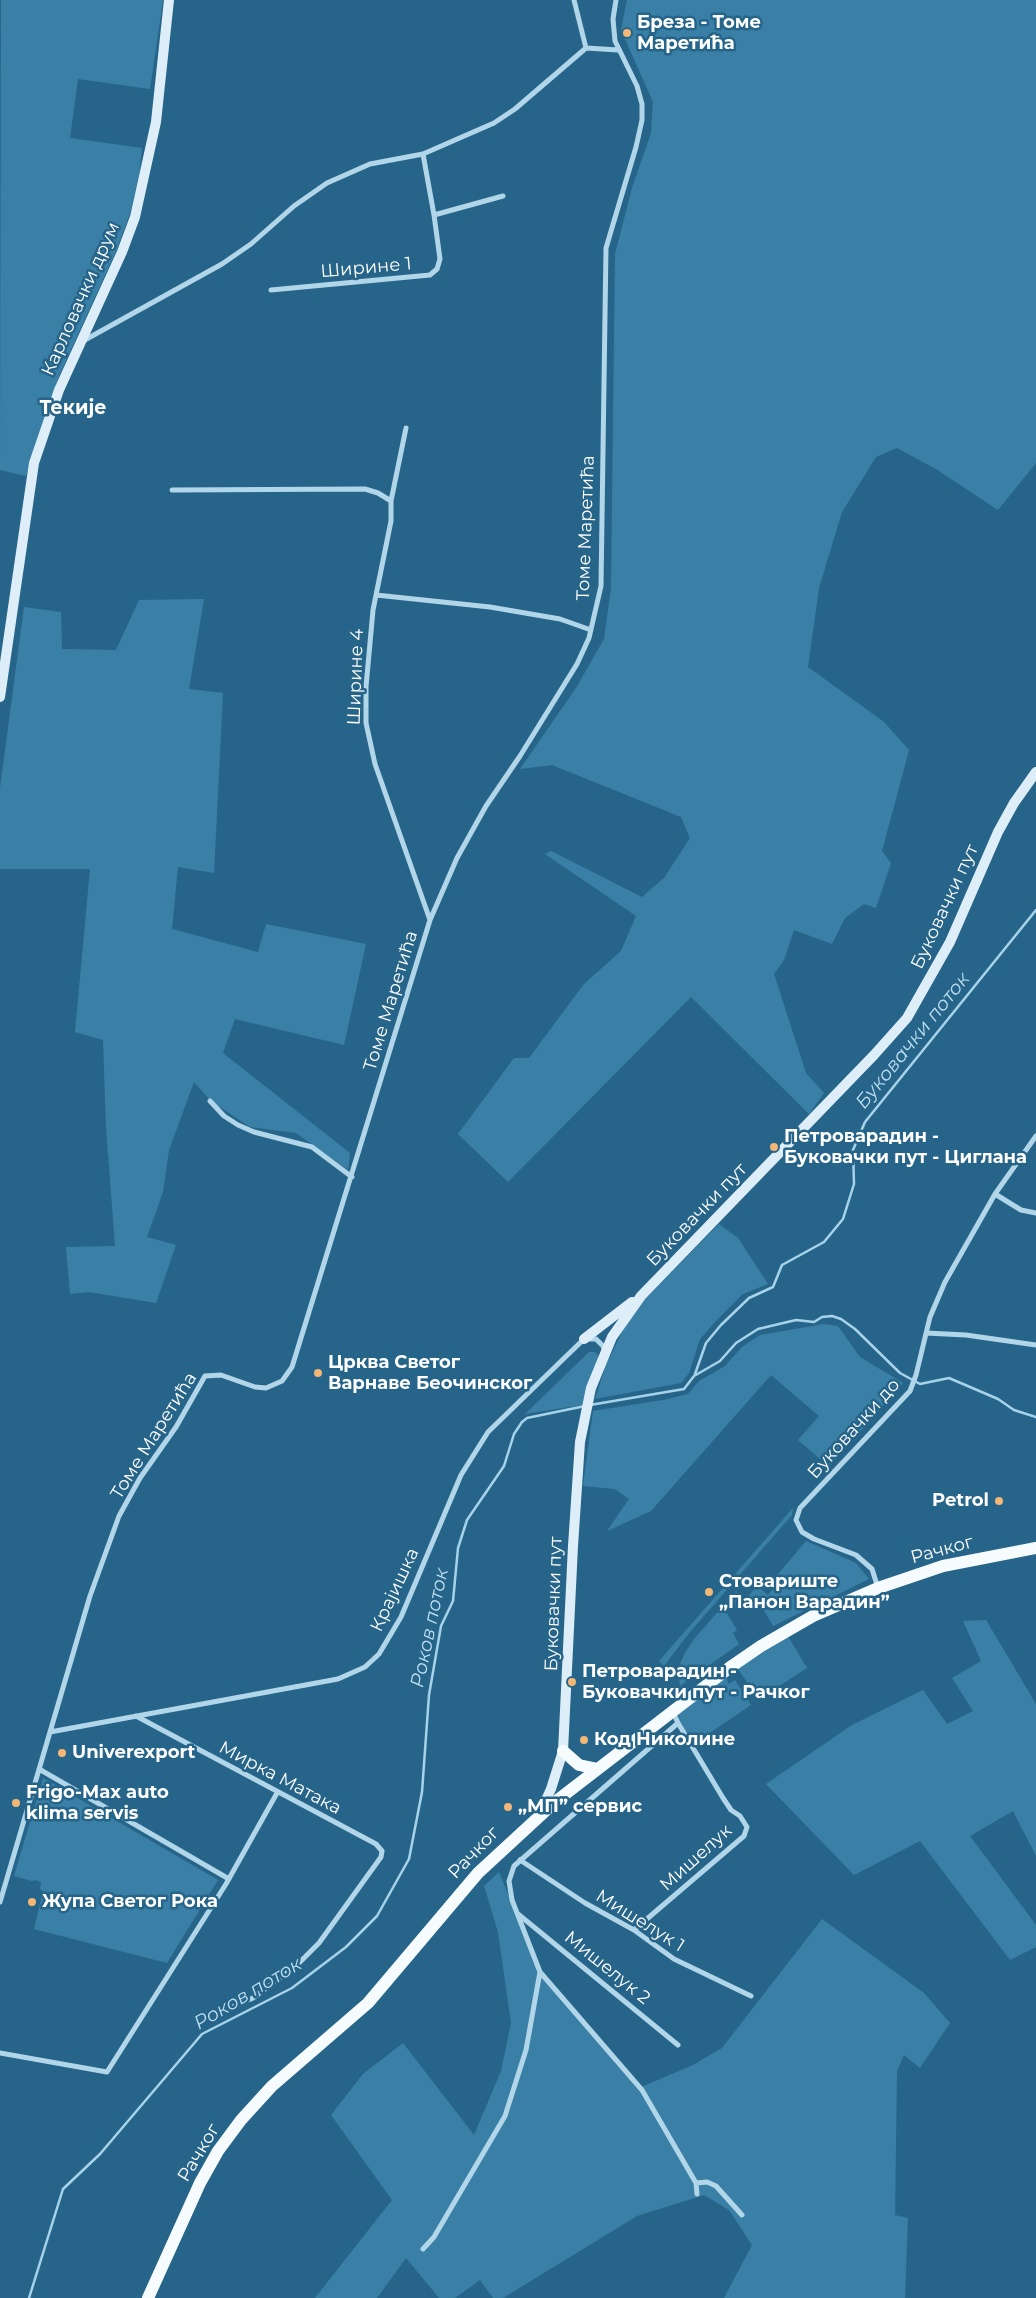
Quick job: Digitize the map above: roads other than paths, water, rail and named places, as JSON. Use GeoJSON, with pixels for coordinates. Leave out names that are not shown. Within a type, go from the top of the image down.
{"type":"FeatureCollection","features":[{"type":"Feature","properties":{"kind":"main road","name":"Рачког"},"geometry":{"type":"LineString","coordinates":[[148,2298],[200,2183],[218,2151],[241,2120],[272,2086],[363,2008],[478,1873],[539,1816],[729,1668],[789,1628],[878,1588],[943,1566],[1036,1548]]}},
{"type":"Feature","properties":{"kind":"main road"},"geometry":{"type":"LineString","coordinates":[[563,1751],[579,1765],[598,1769]]}},
{"type":"Feature","properties":{"kind":"street","name":"Карловачки друм"},"geometry":{"type":"LineString","coordinates":[[0,697],[34,463],[59,390],[122,252],[139,202],[156,122],[169,0]]}},
{"type":"Feature","properties":{"kind":"street"},"geometry":{"type":"LineString","coordinates":[[574,0],[586,48]]}},
{"type":"Feature","properties":{"kind":"street"},"geometry":{"type":"LineString","coordinates":[[80,342],[222,264],[251,244],[294,206],[327,183],[370,164],[423,154],[485,127],[516,109],[586,48],[618,50],[613,28],[616,0]]}},
{"type":"Feature","properties":{"kind":"street","name":"Томе Маретића"},"geometry":{"type":"LineString","coordinates":[[0,1902],[90,1596],[119,1516],[140,1478],[176,1427],[205,1376],[221,1375],[263,1388],[276,1385],[289,1373],[297,1356],[430,920],[457,858],[486,806],[520,756],[577,664],[591,630],[601,586],[606,248],[640,136],[642,120],[642,104],[637,86],[627,62],[618,50]]}},
{"type":"Feature","properties":{"kind":"street"},"geometry":{"type":"LineString","coordinates":[[423,154],[434,215],[503,196]]}},
{"type":"Feature","properties":{"kind":"street","name":"Ширине 1"},"geometry":{"type":"LineString","coordinates":[[270,290],[430,276],[437,269],[440,259],[434,215]]}},
{"type":"Feature","properties":{"kind":"street","name":"Ширине 4"},"geometry":{"type":"LineString","coordinates":[[406,428],[391,501],[391,521],[376,595],[366,687],[367,736],[403,849],[430,920]]}},
{"type":"Feature","properties":{"kind":"street"},"geometry":{"type":"LineString","coordinates":[[172,490],[365,489],[378,493],[391,501]]}},
{"type":"Feature","properties":{"kind":"street"},"geometry":{"type":"LineString","coordinates":[[376,595],[490,607],[560,619],[591,630]]}},
{"type":"Feature","properties":{"kind":"street","name":"Буковачки пут"},"geometry":{"type":"LineString","coordinates":[[539,1816],[551,1788],[563,1751],[577,1469],[587,1406],[605,1352],[621,1322],[641,1296],[874,1055],[907,1018],[950,942],[998,832],[1014,803],[1036,772]]}},
{"type":"Feature","properties":{"kind":"street"},"geometry":{"type":"LineString","coordinates":[[210,1101],[224,1116],[238,1125],[254,1132],[312,1147],[352,1177]]}},
{"type":"Feature","properties":{"kind":"street","name":"Буковачки до"},"geometry":{"type":"LineString","coordinates":[[878,1588],[872,1569],[864,1561],[856,1555],[807,1536],[797,1526],[796,1520],[800,1508],[910,1391],[916,1376],[934,1306],[952,1268],[996,1194],[1036,1136]]}},
{"type":"Feature","properties":{"kind":"street"},"geometry":{"type":"LineString","coordinates":[[996,1194],[1021,1210],[1036,1213]]}},
{"type":"Feature","properties":{"kind":"street"},"geometry":{"type":"LineString","coordinates":[[584,1339],[641,1296]]}},
{"type":"Feature","properties":{"kind":"street"},"geometry":{"type":"LineString","coordinates":[[926,1333],[966,1335],[1036,1345]]}},
{"type":"Feature","properties":{"kind":"street"},"geometry":{"type":"LineString","coordinates":[[584,1339],[596,1339],[603,1346],[605,1352]]}},
{"type":"Feature","properties":{"kind":"street","name":"Крајишка"},"geometry":{"type":"LineString","coordinates":[[50,1732],[338,1679],[353,1674],[372,1662],[388,1641],[401,1617],[461,1475],[478,1446],[496,1422],[584,1339]]}},
{"type":"Feature","properties":{"kind":"street"},"geometry":{"type":"LineString","coordinates":[[673,1711],[678,1723],[520,1860],[514,1866],[509,1881],[512,1900],[540,1972],[642,2090],[696,2183],[696,2194]]}},
{"type":"Feature","properties":{"kind":"street","name":"Мирка Матака"},"geometry":{"type":"LineString","coordinates":[[136,1716],[376,1844],[382,1851],[381,1857],[319,1942],[298,1964],[253,1998],[228,2008]]}},
{"type":"Feature","properties":{"kind":"street","name":"Мишелук"},"geometry":{"type":"LineString","coordinates":[[634,1930],[744,1836],[747,1828],[740,1816],[732,1810],[723,1798],[678,1723]]}},
{"type":"Feature","properties":{"kind":"street"},"geometry":{"type":"LineString","coordinates":[[39,1770],[229,1879]]}},
{"type":"Feature","properties":{"kind":"street"},"geometry":{"type":"LineString","coordinates":[[0,2053],[107,2072],[229,1879],[277,1792]]}},
{"type":"Feature","properties":{"kind":"street","name":"Мишелук 1"},"geometry":{"type":"LineString","coordinates":[[520,1860],[584,1903],[634,1930],[674,1959],[751,1996]]}},
{"type":"Feature","properties":{"kind":"street","name":"Мишелук 2"},"geometry":{"type":"LineString","coordinates":[[518,1913],[678,2046]]}},
{"type":"Feature","properties":{"kind":"street"},"geometry":{"type":"LineString","coordinates":[[423,2249],[434,2237],[505,2116],[526,2050],[540,1972]]}},
{"type":"Feature","properties":{"kind":"street"},"geometry":{"type":"LineString","coordinates":[[696,2183],[707,2182],[716,2186],[742,2215]]}},
{"type":"Feature","properties":{"kind":"waterway","name":"Буковачки поток"},"geometry":{"type":"LineString","coordinates":[[695,1374],[706,1343],[721,1325],[749,1298],[773,1287],[782,1265],[824,1242],[843,1219],[854,1184],[853,1150],[865,1122],[1036,910]]}},
{"type":"Feature","properties":{"kind":"waterway","name":"Роков поток"},"geometry":{"type":"LineString","coordinates":[[590,1405],[684,1389],[694,1376],[720,1361],[736,1343],[758,1329],[796,1320],[814,1322],[822,1317],[832,1316],[841,1319],[855,1329],[900,1373],[920,1384],[949,1378],[998,1399],[1014,1410],[1036,1417]]}},
{"type":"Feature","properties":{"kind":"waterway","name":"Роков поток"},"geometry":{"type":"LineString","coordinates":[[29,2298],[63,2189],[100,2154],[202,2034],[292,1988],[346,1947],[377,1916],[409,1859],[422,1792],[429,1695],[441,1626],[453,1601],[458,1548],[467,1520],[504,1466],[514,1434],[522,1422],[527,1418],[585,1406]]}},
{"type":"Feature","properties":{"kind":"place","name":"Бреза - Томе Маретића"},"geometry":{"type":"Point","coordinates":[627,33]}},
{"type":"Feature","properties":{"kind":"place","name":"Петроварадин - Буковачки пут - Циглана"},"geometry":{"type":"Point","coordinates":[774,1147]}},
{"type":"Feature","properties":{"kind":"place","name":"Црква Светог Варнаве Беочинског"},"geometry":{"type":"Point","coordinates":[318,1373]}},
{"type":"Feature","properties":{"kind":"place","name":"Petrol"},"geometry":{"type":"Point","coordinates":[999,1501]}},
{"type":"Feature","properties":{"kind":"place","name":"Стовариште „Панон Варадин”"},"geometry":{"type":"Point","coordinates":[709,1592]}},
{"type":"Feature","properties":{"kind":"place","name":"Петроварадин - Буковачки пут - Рачког"},"geometry":{"type":"Point","coordinates":[572,1682]}},
{"type":"Feature","properties":{"kind":"place","name":"Код Николине"},"geometry":{"type":"Point","coordinates":[584,1740]}},
{"type":"Feature","properties":{"kind":"place","name":"Univerexport"},"geometry":{"type":"Point","coordinates":[62,1753]}},
{"type":"Feature","properties":{"kind":"place","name":"Frigo-Max auto klima servis"},"geometry":{"type":"Point","coordinates":[16,1803]}},
{"type":"Feature","properties":{"kind":"place","name":"„МП” сервис"},"geometry":{"type":"Point","coordinates":[508,1807]}},
{"type":"Feature","properties":{"kind":"place","name":"Жупа Светог Рока"},"geometry":{"type":"Point","coordinates":[32,1902]}},
{"type":"Feature","properties":{"kind":"district","name":"Текије"},"geometry":{"type":"Point","coordinates":[73,408]}}]}
